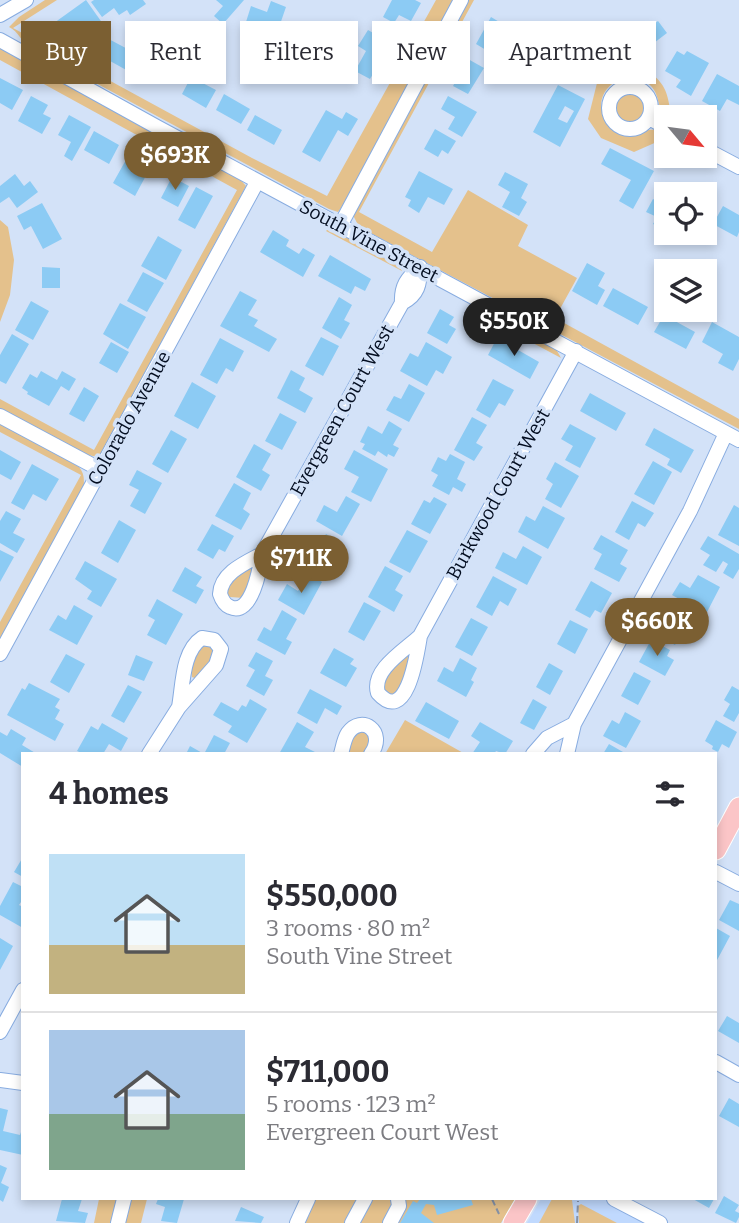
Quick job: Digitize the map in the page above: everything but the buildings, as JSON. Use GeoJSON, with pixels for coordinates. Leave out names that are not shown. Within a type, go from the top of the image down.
{"type":"FeatureCollection","features":[{"type":"Feature","properties":{"kind":"main road"},"geometry":{"type":"LineString","coordinates":[[717,848],[739,807]]}},
{"type":"Feature","properties":{"kind":"main road"},"geometry":{"type":"LineString","coordinates":[[508,1222],[526,1200]]}},
{"type":"Feature","properties":{"kind":"street"},"geometry":{"type":"LineString","coordinates":[[0,15],[26,0]]}},
{"type":"Feature","properties":{"kind":"street"},"geometry":{"type":"LineString","coordinates":[[341,224],[461,0]]}},
{"type":"Feature","properties":{"kind":"street","name":"South Vine Street"},"geometry":{"type":"LineString","coordinates":[[0,40],[257,182],[341,224],[733,436]]}},
{"type":"Feature","properties":{"kind":"street"},"geometry":{"type":"LineString","coordinates":[[649,118],[654,121]]}},
{"type":"Feature","properties":{"kind":"street"},"geometry":{"type":"LineString","coordinates":[[718,156],[739,167]]}},
{"type":"Feature","properties":{"kind":"street","name":"Colorado Avenue"},"geometry":{"type":"LineString","coordinates":[[0,654],[257,182]]}},
{"type":"Feature","properties":{"kind":"street","name":"Evergreen Court West"},"geometry":{"type":"LineString","coordinates":[[262,554],[402,303],[412,298],[421,284],[420,268]]}},
{"type":"Feature","properties":{"kind":"street","name":"Burkwood Court West"},"geometry":{"type":"LineString","coordinates":[[420,636],[576,351]]}},
{"type":"Feature","properties":{"kind":"street"},"geometry":{"type":"LineString","coordinates":[[0,416],[101,470]]}},
{"type":"Feature","properties":{"kind":"street"},"geometry":{"type":"LineString","coordinates":[[567,752],[574,724],[733,436]]}},
{"type":"Feature","properties":{"kind":"street"},"geometry":{"type":"LineString","coordinates":[[150,752],[179,707]]}},
{"type":"Feature","properties":{"kind":"street"},"geometry":{"type":"LineString","coordinates":[[535,752],[548,738],[574,724]]}},
{"type":"Feature","properties":{"kind":"street"},"geometry":{"type":"LineString","coordinates":[[342,752],[348,733],[360,725],[367,726],[376,735],[377,743],[372,752]]}},
{"type":"Feature","properties":{"kind":"street"},"geometry":{"type":"LineString","coordinates":[[717,873],[739,884]]}},
{"type":"Feature","properties":{"kind":"street"},"geometry":{"type":"LineString","coordinates":[[0,1032],[21,994]]}},
{"type":"Feature","properties":{"kind":"street"},"geometry":{"type":"LineString","coordinates":[[717,1063],[739,1075]]}},
{"type":"Feature","properties":{"kind":"street"},"geometry":{"type":"LineString","coordinates":[[0,1080],[21,1083]]}},
{"type":"Feature","properties":{"kind":"street"},"geometry":{"type":"LineString","coordinates":[[118,1223],[124,1200]]}},
{"type":"Feature","properties":{"kind":"street"},"geometry":{"type":"LineString","coordinates":[[297,1223],[308,1200]]}},
{"type":"Feature","properties":{"kind":"street"},"geometry":{"type":"LineString","coordinates":[[352,1223],[364,1200]]}},
{"type":"Feature","properties":{"kind":"street"},"geometry":{"type":"LineString","coordinates":[[390,1223],[399,1206],[398,1200]]}},
{"type":"Feature","properties":{"kind":"street"},"geometry":{"type":"LineString","coordinates":[[616,1200],[660,1223]]}},
{"type":"Feature","properties":{"kind":"path"},"geometry":{"type":"LineString","coordinates":[[493,1200],[508,1222]]}},
{"type":"Feature","properties":{"kind":"path"},"geometry":{"type":"LineString","coordinates":[[577,1223],[578,1201]]}},
{"type":"Feature","properties":{"kind":"shaded area"},"geometry":{"type":"Polygon","coordinates":[[[45,0],[57,0],[13,28],[21,32],[21,39],[9,27],[45,0]]]}},
{"type":"Feature","properties":{"kind":"shaded area"},"geometry":{"type":"Polygon","coordinates":[[[436,0],[455,0],[444,21],[424,21],[436,0]]]}},
{"type":"Feature","properties":{"kind":"shaded area"},"geometry":{"type":"Polygon","coordinates":[[[467,0],[474,0],[463,21],[456,21],[467,0]]]}},
{"type":"Feature","properties":{"kind":"shaded area"},"geometry":{"type":"Polygon","coordinates":[[[0,47],[21,58],[21,72],[0,60],[0,47]]]}},
{"type":"Feature","properties":{"kind":"shaded area"},"geometry":{"type":"Polygon","coordinates":[[[656,78],[667,94],[669,105],[659,105],[648,84],[656,84],[656,78]]]}},
{"type":"Feature","properties":{"kind":"shaded area"},"geometry":{"type":"Polygon","coordinates":[[[111,81],[327,196],[389,84],[409,84],[347,199],[338,212],[98,84],[111,84],[111,81]]]}},
{"type":"Feature","properties":{"kind":"shaded area"},"geometry":{"type":"Polygon","coordinates":[[[44,84],[68,84],[238,177],[246,186],[99,457],[87,455],[0,409],[0,399],[94,450],[237,190],[44,84]]]}},
{"type":"Feature","properties":{"kind":"shaded area"},"geometry":{"type":"Polygon","coordinates":[[[422,84],[428,84],[359,212],[432,252],[468,190],[528,225],[518,246],[577,278],[555,318],[739,419],[739,429],[359,227],[353,215],[422,84]]]}},
{"type":"Feature","properties":{"kind":"shaded area"},"geometry":{"type":"Polygon","coordinates":[[[597,84],[613,84],[602,101],[602,110],[607,121],[622,134],[654,130],[654,143],[634,152],[601,138],[588,119],[597,84]]]}},
{"type":"Feature","properties":{"kind":"shaded area"},"geometry":{"type":"Polygon","coordinates":[[[632,91],[643,96],[648,107],[643,118],[632,123],[621,118],[616,107],[621,96],[632,91]]]}},
{"type":"Feature","properties":{"kind":"shaded area"},"geometry":{"type":"Polygon","coordinates":[[[0,220],[8,227],[14,260],[10,295],[0,322],[0,220]]]}},
{"type":"Feature","properties":{"kind":"shaded area"},"geometry":{"type":"Polygon","coordinates":[[[328,229],[399,265],[402,271],[326,231],[328,229]]]}},
{"type":"Feature","properties":{"kind":"shaded area"},"geometry":{"type":"Polygon","coordinates":[[[482,309],[556,349],[561,358],[475,312],[482,309]]]}},
{"type":"Feature","properties":{"kind":"shaded area"},"geometry":{"type":"Polygon","coordinates":[[[0,421],[79,467],[84,486],[0,640],[0,622],[81,475],[0,432],[0,421]]]}},
{"type":"Feature","properties":{"kind":"shaded area"},"geometry":{"type":"Polygon","coordinates":[[[249,566],[254,569],[244,598],[230,597],[226,592],[226,584],[249,566]]]}},
{"type":"Feature","properties":{"kind":"shaded area"},"geometry":{"type":"Polygon","coordinates":[[[202,644],[215,647],[216,657],[197,679],[192,677],[192,663],[202,644]]]}},
{"type":"Feature","properties":{"kind":"shaded area"},"geometry":{"type":"Polygon","coordinates":[[[411,649],[406,684],[393,696],[384,691],[383,677],[411,649]]]}},
{"type":"Feature","properties":{"kind":"shaded area"},"geometry":{"type":"Polygon","coordinates":[[[405,720],[461,752],[386,752],[405,720]]]}},
{"type":"Feature","properties":{"kind":"shaded area"},"geometry":{"type":"Polygon","coordinates":[[[359,730],[367,731],[371,736],[367,752],[346,752],[350,737],[359,730]]]}},
{"type":"Feature","properties":{"kind":"shaded area"},"geometry":{"type":"Polygon","coordinates":[[[99,1200],[118,1200],[112,1223],[94,1223],[99,1200]]]}},
{"type":"Feature","properties":{"kind":"shaded area"},"geometry":{"type":"Polygon","coordinates":[[[130,1200],[147,1200],[141,1223],[124,1223],[130,1200]]]}},
{"type":"Feature","properties":{"kind":"shaded area"},"geometry":{"type":"Polygon","coordinates":[[[314,1200],[514,1200],[501,1223],[304,1223],[314,1200]]]}},
{"type":"Feature","properties":{"kind":"shaded area"},"geometry":{"type":"Polygon","coordinates":[[[540,1200],[606,1200],[649,1223],[527,1223],[540,1200]]]}},
{"type":"Feature","properties":{"kind":"shaded area"},"geometry":{"type":"Polygon","coordinates":[[[551,1200],[572,1200],[575,1223],[539,1223],[551,1200]]]}},
{"type":"Feature","properties":{"kind":"shaded area"},"geometry":{"type":"Polygon","coordinates":[[[581,1204],[617,1223],[579,1223],[578,1206],[581,1204]]]}}]}
